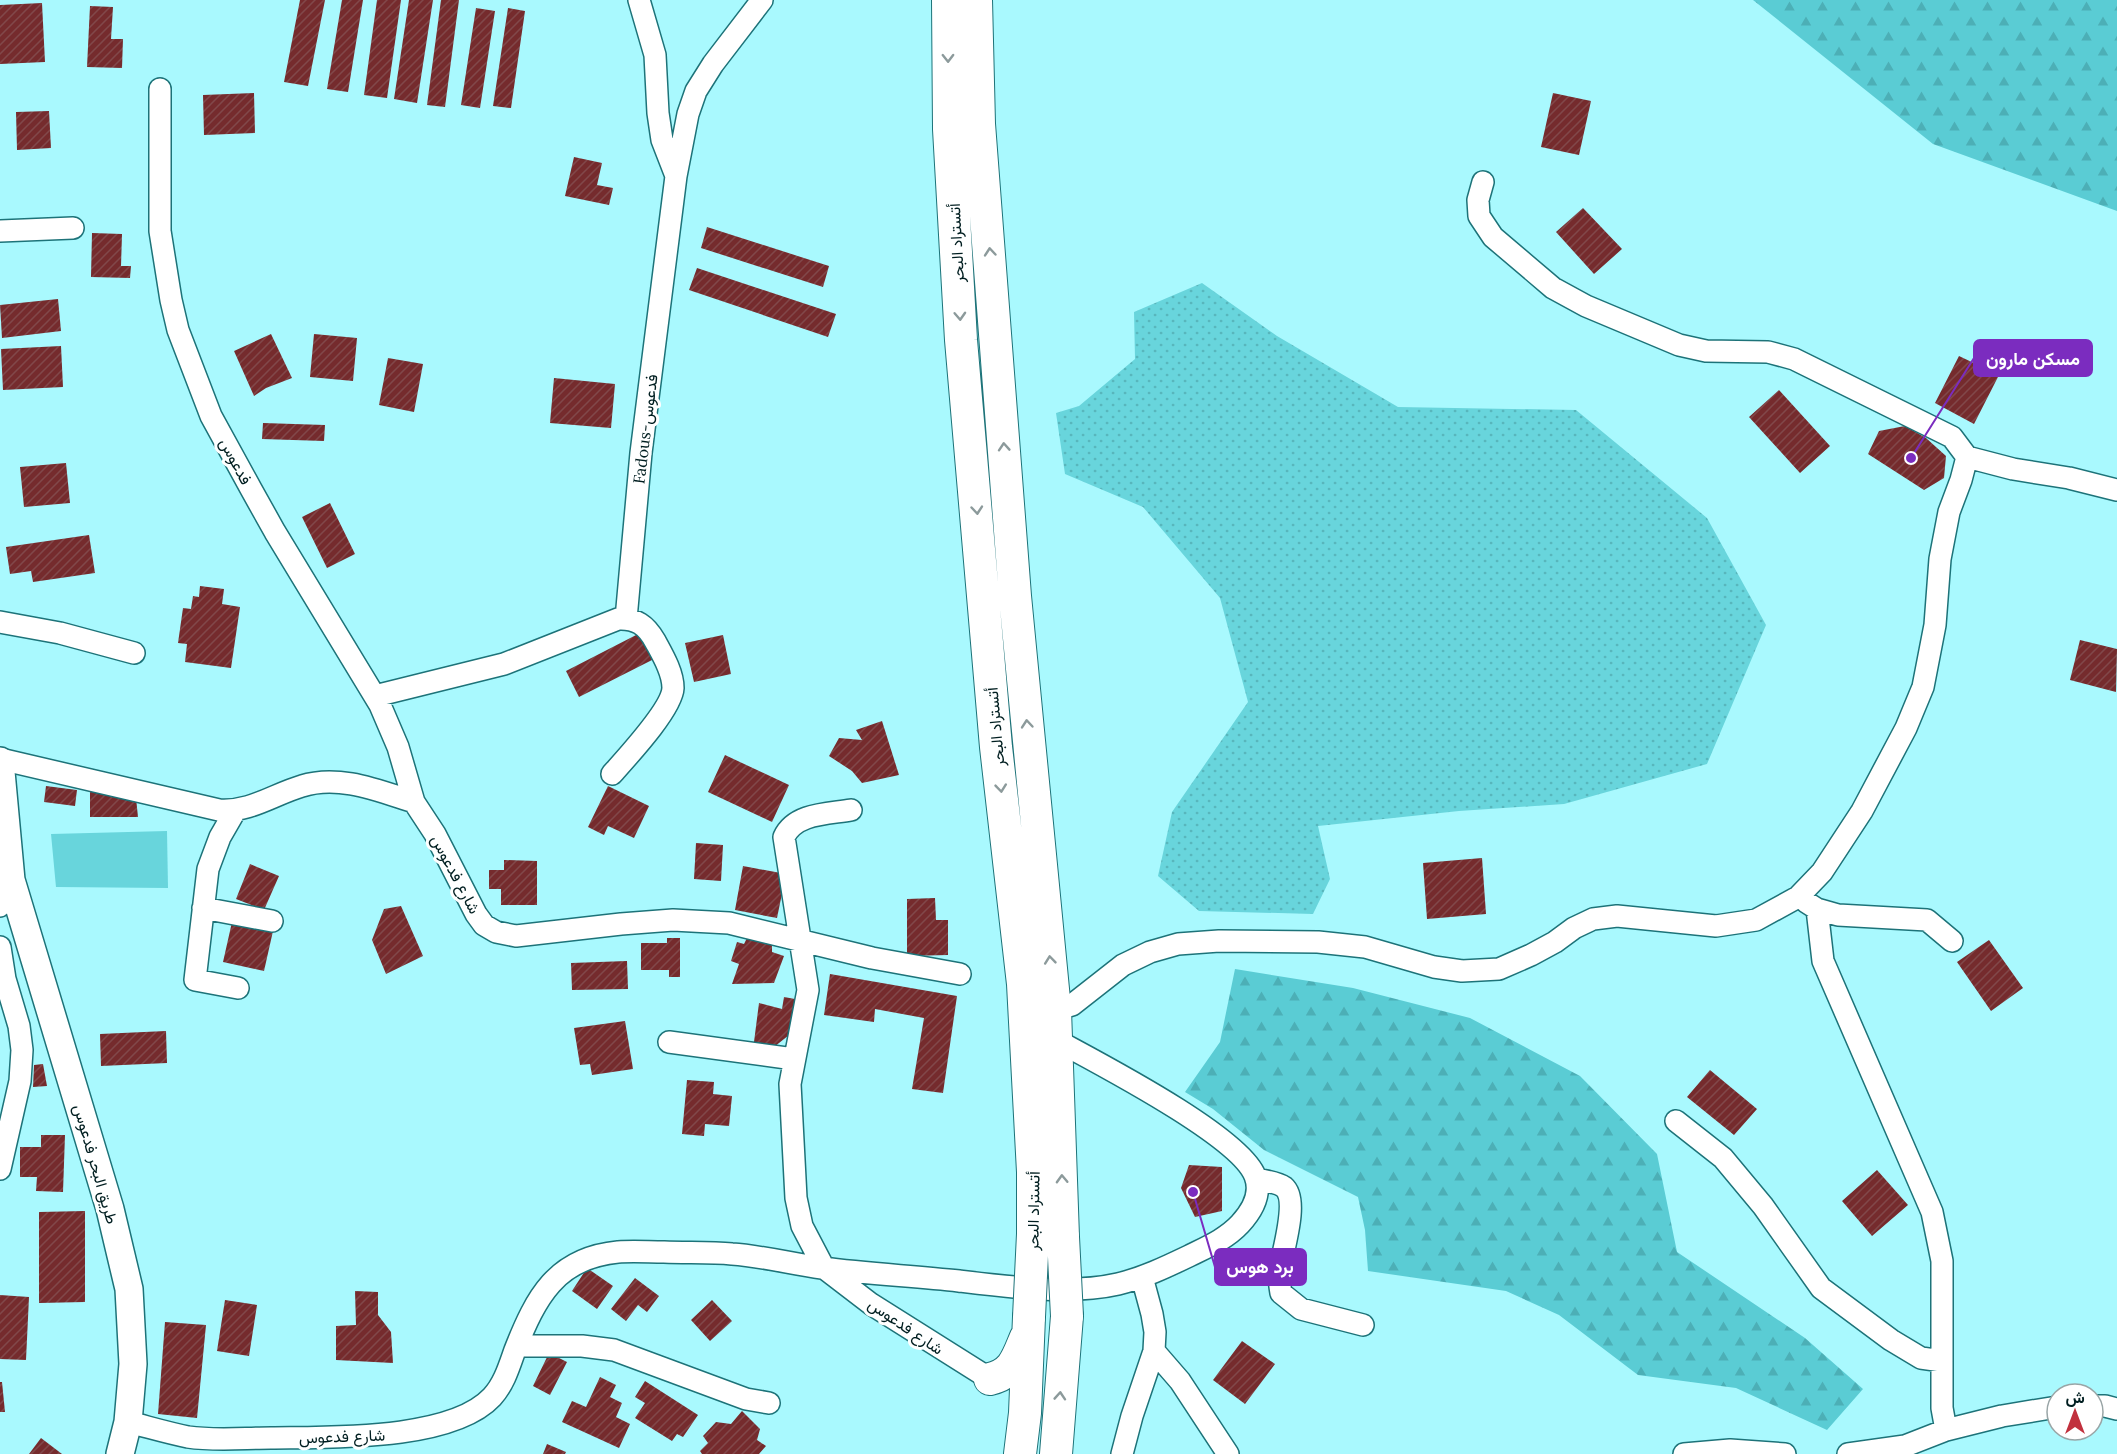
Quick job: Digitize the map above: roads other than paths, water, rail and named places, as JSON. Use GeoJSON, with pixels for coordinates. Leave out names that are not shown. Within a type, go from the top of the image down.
{"type":"FeatureCollection","features":[{"type":"Feature","properties":{"kind":"highway","name":"أتستراد البحر"},"geometry":{"type":"LineString","coordinates":[[948,0],[949,129],[961,340],[996,747],[1023,984],[1033,1161],[1067,1316],[1058,1450]]}},
{"type":"Feature","properties":{"kind":"highway","name":"أتستراد البحر"},"geometry":{"type":"LineString","coordinates":[[976,0],[979,124],[1015,596],[1056,1025],[1048,1236],[1029,1324],[1025,1413],[1020,1454]]}},
{"type":"Feature","properties":{"kind":"highway"},"geometry":{"type":"LineString","coordinates":[[990,1379],[1007,1372],[1014,1365],[1029,1324]]}},
{"type":"Feature","properties":{"kind":"highway"},"geometry":{"type":"LineString","coordinates":[[990,1379],[1008,1391],[1025,1413]]}},
{"type":"Feature","properties":{"kind":"main road","name":"طريق البحر فدعوس"},"geometry":{"type":"LineString","coordinates":[[0,760],[11,880],[110,1209],[129,1289],[133,1364],[128,1422],[120,1454]]}},
{"type":"Feature","properties":{"kind":"street"},"geometry":{"type":"LineString","coordinates":[[639,0],[655,56],[662,140],[676,176]]}},
{"type":"Feature","properties":{"kind":"street","name":"Fadous-فدعوس"},"geometry":{"type":"LineString","coordinates":[[626,619],[641,453],[676,176],[688,114],[696,91],[713,64],[762,0]]}},
{"type":"Feature","properties":{"kind":"street","name":"فدعوس"},"geometry":{"type":"LineString","coordinates":[[160,88],[160,231],[178,330],[212,416],[251,489],[375,696],[398,747],[414,802]]}},
{"type":"Feature","properties":{"kind":"street"},"geometry":{"type":"LineString","coordinates":[[1483,182],[1478,200],[1479,216],[1493,237],[1553,288],[1586,306],[1679,345],[1706,351],[1768,352],[1794,359],[1952,437],[1967,457],[2013,469],[2069,478],[2117,490]]}},
{"type":"Feature","properties":{"kind":"street"},"geometry":{"type":"LineString","coordinates":[[0,231],[73,228]]}},
{"type":"Feature","properties":{"kind":"street"},"geometry":{"type":"LineString","coordinates":[[1363,1326],[1301,1309],[1281,1293],[1279,1275],[1291,1208],[1290,1197],[1284,1188],[1273,1182],[1257,1179],[1249,1165],[1221,1138],[1144,1089],[1056,1025],[1072,1005],[1123,965],[1150,952],[1178,944],[1219,941],[1318,942],[1365,947],[1434,967],[1462,971],[1499,969],[1555,942],[1593,918],[1617,916],[1716,926],[1756,920],[1798,897],[1822,872],[1862,811],[1906,728],[1923,687],[1935,626],[1940,559],[1949,512],[1967,457]]}},
{"type":"Feature","properties":{"kind":"street"},"geometry":{"type":"LineString","coordinates":[[375,696],[504,664],[618,619],[636,620],[644,625],[654,638],[666,663],[673,688],[670,699],[658,718],[639,744],[612,774]]}},
{"type":"Feature","properties":{"kind":"street"},"geometry":{"type":"LineString","coordinates":[[0,621],[60,633],[134,653]]}},
{"type":"Feature","properties":{"kind":"street"},"geometry":{"type":"LineString","coordinates":[[0,760],[219,810],[235,811],[318,782],[349,783],[414,802]]}},
{"type":"Feature","properties":{"kind":"street","name":"شارع فدعوس"},"geometry":{"type":"LineString","coordinates":[[414,802],[435,834],[476,914],[484,925],[496,932],[516,936],[621,924],[701,921],[729,923],[872,958],[960,974]]}},
{"type":"Feature","properties":{"kind":"street","name":"شارع فدعوس"},"geometry":{"type":"LineString","coordinates":[[851,810],[799,820],[788,828],[784,837],[808,990],[790,1084],[796,1198],[802,1226],[824,1268],[871,1304],[990,1379]]}},
{"type":"Feature","properties":{"kind":"street"},"geometry":{"type":"LineString","coordinates":[[235,811],[213,853],[208,869],[195,980],[238,988]]}},
{"type":"Feature","properties":{"kind":"street","name":"طريق البحر فدعوس"},"geometry":{"type":"LineString","coordinates":[[0,906],[11,880]]}},
{"type":"Feature","properties":{"kind":"street"},"geometry":{"type":"LineString","coordinates":[[1798,897],[1817,909],[1838,915],[1927,920],[1952,941]]}},
{"type":"Feature","properties":{"kind":"street"},"geometry":{"type":"LineString","coordinates":[[203,908],[272,921]]}},
{"type":"Feature","properties":{"kind":"street"},"geometry":{"type":"LineString","coordinates":[[1817,909],[1823,961],[1932,1212],[1942,1261],[1942,1408],[1946,1430]]}},
{"type":"Feature","properties":{"kind":"street"},"geometry":{"type":"LineString","coordinates":[[0,947],[5,979],[19,1026],[22,1050],[20,1081],[0,1169]]}},
{"type":"Feature","properties":{"kind":"street"},"geometry":{"type":"LineString","coordinates":[[669,1042],[794,1059]]}},
{"type":"Feature","properties":{"kind":"street"},"geometry":{"type":"LineString","coordinates":[[1676,1121],[1723,1158],[1763,1206],[1821,1288],[1891,1340],[1921,1358],[1942,1361]]}},
{"type":"Feature","properties":{"kind":"street","name":"شارع فدعوس"},"geometry":{"type":"LineString","coordinates":[[128,1422],[233,1446],[389,1434],[434,1426],[456,1419],[489,1401],[504,1382],[517,1346],[544,1291],[555,1277],[575,1263],[620,1252],[732,1254],[824,1268],[1008,1287],[1090,1289],[1142,1277],[1215,1244],[1250,1214],[1256,1197],[1257,1179]]}},
{"type":"Feature","properties":{"kind":"street"},"geometry":{"type":"LineString","coordinates":[[1122,1454],[1154,1351],[1154,1323],[1142,1277]]}},
{"type":"Feature","properties":{"kind":"street"},"geometry":{"type":"LineString","coordinates":[[517,1346],[582,1346],[614,1350],[746,1398],[769,1403]]}},
{"type":"Feature","properties":{"kind":"street"},"geometry":{"type":"LineString","coordinates":[[1154,1351],[1180,1381],[1228,1454]]}},
{"type":"Feature","properties":{"kind":"street"},"geometry":{"type":"LineString","coordinates":[[1848,1454],[1905,1446],[1946,1430],[2002,1416],[2045,1409]]}},
{"type":"Feature","properties":{"kind":"street"},"geometry":{"type":"LineString","coordinates":[[1684,1454],[1730,1450],[1785,1454]]}},
{"type":"Feature","properties":{"kind":"place","name":"مسكن مارون"},"geometry":{"type":"Point","coordinates":[1911,458]}},
{"type":"Feature","properties":{"kind":"place","name":"برد هوس"},"geometry":{"type":"Point","coordinates":[1193,1192]}}]}
